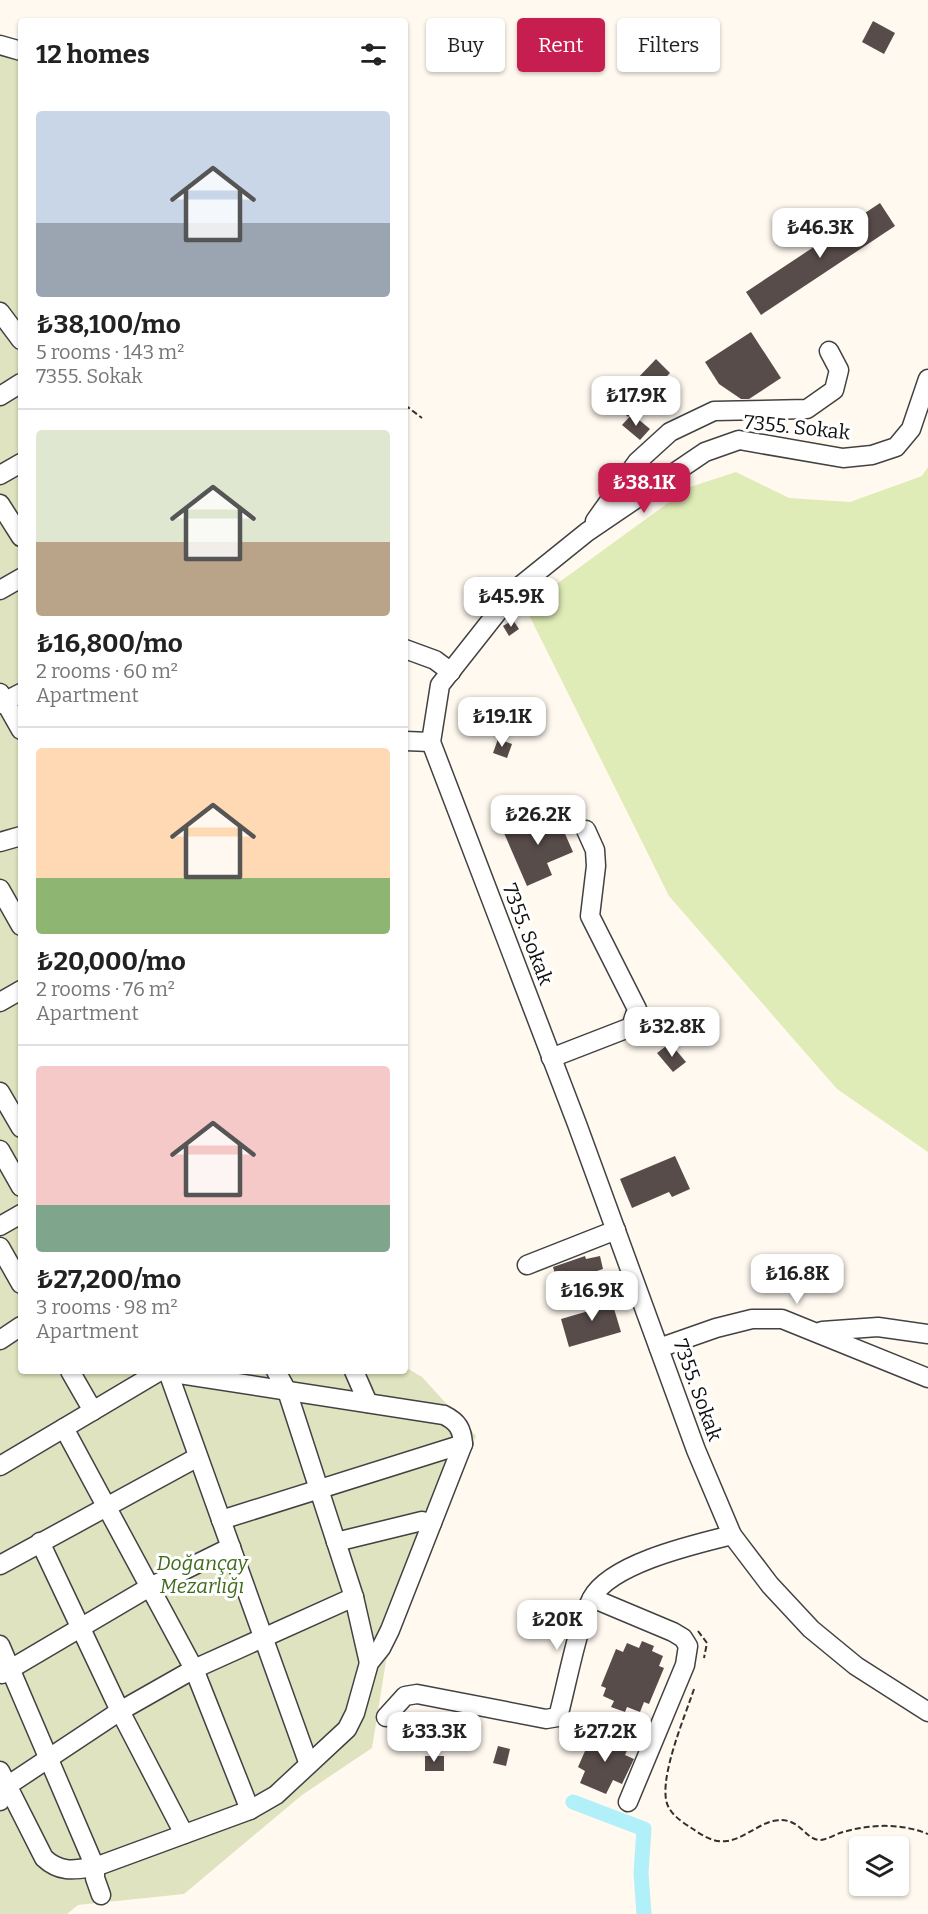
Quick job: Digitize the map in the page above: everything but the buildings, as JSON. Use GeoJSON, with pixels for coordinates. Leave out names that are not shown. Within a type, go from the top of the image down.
{"type":"FeatureCollection","features":[{"type":"Feature","properties":{"kind":"street"},"geometry":{"type":"LineString","coordinates":[[0,45],[18,50]]}},
{"type":"Feature","properties":{"kind":"street"},"geometry":{"type":"LineString","coordinates":[[0,312],[18,336]]}},
{"type":"Feature","properties":{"kind":"street"},"geometry":{"type":"LineString","coordinates":[[586,532],[637,462],[670,432],[714,411],[807,409],[822,400],[834,390],[839,370],[830,351]]}},
{"type":"Feature","properties":{"kind":"street","name":"7355. Sokak"},"geometry":{"type":"LineString","coordinates":[[928,379],[920,427],[896,447],[872,455],[843,458],[739,440],[705,452],[586,532],[515,590],[440,685],[431,742],[616,1230],[696,1450],[732,1535],[770,1585],[811,1629],[856,1666],[928,1712]]}},
{"type":"Feature","properties":{"kind":"street"},"geometry":{"type":"LineString","coordinates":[[0,396],[18,385]]}},
{"type":"Feature","properties":{"kind":"street"},"geometry":{"type":"LineString","coordinates":[[0,475],[18,465]]}},
{"type":"Feature","properties":{"kind":"street"},"geometry":{"type":"LineString","coordinates":[[0,504],[18,532]]}},
{"type":"Feature","properties":{"kind":"street"},"geometry":{"type":"LineString","coordinates":[[0,590],[18,580]]}},
{"type":"Feature","properties":{"kind":"street"},"geometry":{"type":"LineString","coordinates":[[408,650],[435,660],[451,672]]}},
{"type":"Feature","properties":{"kind":"street"},"geometry":{"type":"LineString","coordinates":[[6,698],[18,724]]}},
{"type":"Feature","properties":{"kind":"street"},"geometry":{"type":"LineString","coordinates":[[408,741],[431,742]]}},
{"type":"Feature","properties":{"kind":"street"},"geometry":{"type":"LineString","coordinates":[[551,1058],[631,1027],[637,1009],[590,916],[596,866],[595,850],[586,830]]}},
{"type":"Feature","properties":{"kind":"street"},"geometry":{"type":"LineString","coordinates":[[0,842],[18,837]]}},
{"type":"Feature","properties":{"kind":"street"},"geometry":{"type":"LineString","coordinates":[[0,889],[18,921]]}},
{"type":"Feature","properties":{"kind":"street"},"geometry":{"type":"LineString","coordinates":[[0,1002],[18,992]]}},
{"type":"Feature","properties":{"kind":"street"},"geometry":{"type":"LineString","coordinates":[[0,1092],[15,1104]]}},
{"type":"Feature","properties":{"kind":"street"},"geometry":{"type":"LineString","coordinates":[[0,1150],[18,1182]]}},
{"type":"Feature","properties":{"kind":"street"},"geometry":{"type":"LineString","coordinates":[[0,1226],[18,1216]]}},
{"type":"Feature","properties":{"kind":"street"},"geometry":{"type":"LineString","coordinates":[[527,1265],[616,1230]]}},
{"type":"Feature","properties":{"kind":"street"},"geometry":{"type":"LineString","coordinates":[[0,1247],[18,1279]]}},
{"type":"Feature","properties":{"kind":"street"},"geometry":{"type":"LineString","coordinates":[[659,1348],[716,1328],[752,1319],[782,1319],[928,1378]]}},
{"type":"Feature","properties":{"kind":"street"},"geometry":{"type":"LineString","coordinates":[[817,1332],[878,1327],[928,1334]]}},
{"type":"Feature","properties":{"kind":"street"},"geometry":{"type":"LineString","coordinates":[[0,1340],[18,1328]]}},
{"type":"Feature","properties":{"kind":"street"},"geometry":{"type":"LineString","coordinates":[[72,1374],[93,1411]]}},
{"type":"Feature","properties":{"kind":"street"},"geometry":{"type":"LineString","coordinates":[[0,1466],[93,1411],[130,1379],[149,1374]]}},
{"type":"Feature","properties":{"kind":"street"},"geometry":{"type":"LineString","coordinates":[[169,1374],[308,1762]]}},
{"type":"Feature","properties":{"kind":"street"},"geometry":{"type":"LineString","coordinates":[[181,1374],[444,1415],[454,1420],[462,1430],[462,1444],[390,1630],[381,1648],[369,1663],[355,1713],[347,1730],[308,1762],[276,1795],[250,1810],[95,1867],[68,1871],[54,1868],[44,1858],[2,1786],[120,1711],[194,1669],[354,1598]]}},
{"type":"Feature","properties":{"kind":"street"},"geometry":{"type":"LineString","coordinates":[[278,1374],[287,1391],[354,1598],[369,1663]]}},
{"type":"Feature","properties":{"kind":"street"},"geometry":{"type":"LineString","coordinates":[[355,1374],[368,1404]]}},
{"type":"Feature","properties":{"kind":"street"},"geometry":{"type":"LineString","coordinates":[[64,1428],[148,1588],[194,1669],[250,1810]]}},
{"type":"Feature","properties":{"kind":"street"},"geometry":{"type":"LineString","coordinates":[[221,1520],[462,1444]]}},
{"type":"Feature","properties":{"kind":"street"},"geometry":{"type":"LineString","coordinates":[[0,1564],[198,1457]]}},
{"type":"Feature","properties":{"kind":"street"},"geometry":{"type":"LineString","coordinates":[[336,1542],[422,1521],[432,1523]]}},
{"type":"Feature","properties":{"kind":"street"},"geometry":{"type":"LineString","coordinates":[[386,1718],[405,1696],[417,1694],[546,1719],[558,1717],[592,1598],[603,1584],[639,1563],[673,1550],[732,1535]]}},
{"type":"Feature","properties":{"kind":"street"},"geometry":{"type":"LineString","coordinates":[[40,1542],[120,1711],[184,1834]]}},
{"type":"Feature","properties":{"kind":"street"},"geometry":{"type":"LineString","coordinates":[[5,1671],[148,1588],[231,1547]]}},
{"type":"Feature","properties":{"kind":"street"},"geometry":{"type":"LineString","coordinates":[[592,1598],[673,1632],[683,1638],[688,1646],[685,1665],[628,1802]]}},
{"type":"Feature","properties":{"kind":"street"},"geometry":{"type":"LineString","coordinates":[[0,1645],[5,1671],[49,1758],[95,1867],[95,1878],[101,1895]]}},
{"type":"Feature","properties":{"kind":"path"},"geometry":{"type":"LineString","coordinates":[[408,407],[422,418]]}},
{"type":"Feature","properties":{"kind":"path"},"geometry":{"type":"LineString","coordinates":[[690,1626],[705,1636],[706,1650],[703,1661]]}},
{"type":"Feature","properties":{"kind":"path"},"geometry":{"type":"LineString","coordinates":[[695,1684],[667,1776],[665,1795],[669,1808],[693,1830],[717,1841],[732,1840],[773,1821],[791,1821],[802,1827],[810,1836],[821,1840],[843,1832],[883,1825],[928,1834]]}},
{"type":"Feature","properties":{"kind":"path"},"geometry":{"type":"LineString","coordinates":[[442,1748],[462,1737]]}},
{"type":"Feature","properties":{"kind":"green space","name":"Doğançay Mezarlığı"},"geometry":{"type":"Polygon","coordinates":[[[0,50],[18,58],[18,1374],[408,1374],[408,1369],[422,1377],[476,1436],[386,1661],[372,1748],[302,1795],[184,1894],[78,1905],[67,1914],[0,1914],[0,50]]]}},
{"type":"Feature","properties":{"kind":"green space"},"geometry":{"type":"Polygon","coordinates":[[[928,467],[928,1152],[837,1089],[669,896],[525,607],[690,487],[736,472],[789,498],[850,502],[922,476],[928,467]]]}},
{"type":"Feature","properties":{"kind":"waterway"},"geometry":{"type":"LineString","coordinates":[[573,1802],[644,1829],[641,1873],[644,1914]]}}]}
